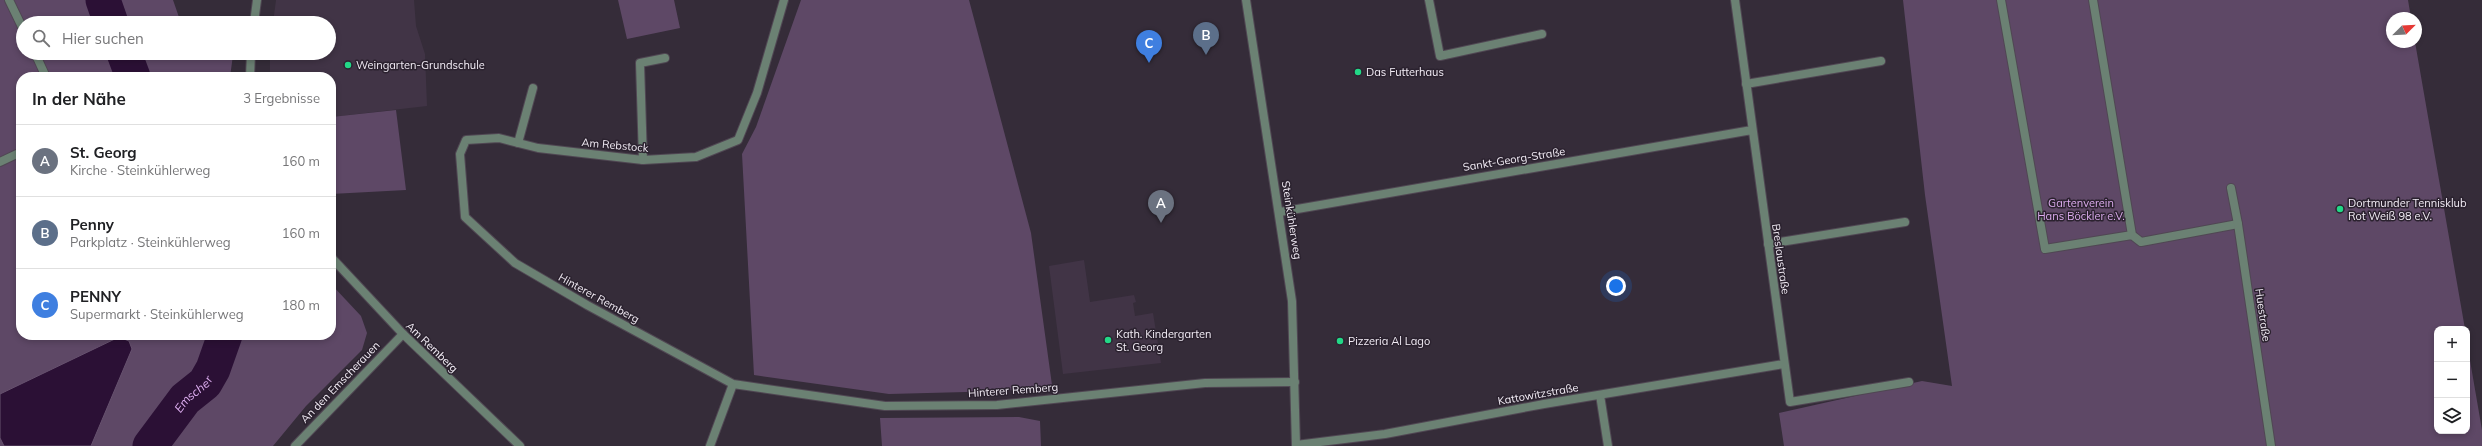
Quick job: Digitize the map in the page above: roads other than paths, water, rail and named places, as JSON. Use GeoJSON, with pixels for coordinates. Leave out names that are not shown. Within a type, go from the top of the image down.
{"type":"FeatureCollection","features":[{"type":"Feature","properties":{"kind":"street"},"geometry":{"type":"LineString","coordinates":[[9,0],[17,16]]}},
{"type":"Feature","properties":{"kind":"street"},"geometry":{"type":"LineString","coordinates":[[255,16],[257,0]]}},
{"type":"Feature","properties":{"kind":"street","name":"Am Rebstock"},"geometry":{"type":"LineString","coordinates":[[465,217],[460,154],[466,140],[500,138],[538,148],[643,160],[696,157],[738,140],[757,93],[784,0]]}},
{"type":"Feature","properties":{"kind":"street","name":"Steinkühlerweg"},"geometry":{"type":"LineString","coordinates":[[1246,0],[1280,212],[1292,301],[1296,446]]}},
{"type":"Feature","properties":{"kind":"street"},"geometry":{"type":"LineString","coordinates":[[1430,0],[1440,56],[1542,34]]}},
{"type":"Feature","properties":{"kind":"street","name":"Breslaustraße"},"geometry":{"type":"LineString","coordinates":[[1735,0],[1790,402],[1909,382]]}},
{"type":"Feature","properties":{"kind":"street"},"geometry":{"type":"LineString","coordinates":[[2001,0],[2045,249],[2132,235]]}},
{"type":"Feature","properties":{"kind":"street"},"geometry":{"type":"LineString","coordinates":[[2093,0],[2132,235],[2141,242],[2238,224]]}},
{"type":"Feature","properties":{"kind":"street"},"geometry":{"type":"LineString","coordinates":[[643,160],[640,63],[665,58]]}},
{"type":"Feature","properties":{"kind":"street"},"geometry":{"type":"LineString","coordinates":[[38,60],[44,72]]}},
{"type":"Feature","properties":{"kind":"street"},"geometry":{"type":"LineString","coordinates":[[250,72],[251,60]]}},
{"type":"Feature","properties":{"kind":"street"},"geometry":{"type":"LineString","coordinates":[[1746,84],[1881,61]]}},
{"type":"Feature","properties":{"kind":"street"},"geometry":{"type":"LineString","coordinates":[[518,143],[534,88]]}},
{"type":"Feature","properties":{"kind":"street","name":"Sankt-Georg-Straße"},"geometry":{"type":"LineString","coordinates":[[1280,212],[1752,130]]}},
{"type":"Feature","properties":{"kind":"street"},"geometry":{"type":"LineString","coordinates":[[0,162],[16,154]]}},
{"type":"Feature","properties":{"kind":"street","name":"Huestraße"},"geometry":{"type":"LineString","coordinates":[[2231,188],[2238,224],[2271,446]]}},
{"type":"Feature","properties":{"kind":"street","name":"Hinterer Remberg"},"geometry":{"type":"LineString","coordinates":[[465,217],[515,263],[587,305],[733,384],[893,406],[997,405],[1205,383],[1295,382]]}},
{"type":"Feature","properties":{"kind":"street"},"geometry":{"type":"LineString","coordinates":[[1768,244],[1905,222]]}},
{"type":"Feature","properties":{"kind":"street","name":"Am Remberg"},"geometry":{"type":"LineString","coordinates":[[336,262],[403,334],[520,446]]}},
{"type":"Feature","properties":{"kind":"street","name":"An den Emscherauen"},"geometry":{"type":"LineString","coordinates":[[295,446],[403,334]]}},
{"type":"Feature","properties":{"kind":"street","name":"Kattowitzstraße"},"geometry":{"type":"LineString","coordinates":[[1296,446],[1385,434],[1600,395],[1784,364]]}},
{"type":"Feature","properties":{"kind":"street"},"geometry":{"type":"LineString","coordinates":[[710,446],[733,384]]}},
{"type":"Feature","properties":{"kind":"street"},"geometry":{"type":"LineString","coordinates":[[1600,395],[1608,446]]}},
{"type":"Feature","properties":{"kind":"waterway","name":"Emscher"},"geometry":{"type":"LineString","coordinates":[[103,0],[109,16]]}},
{"type":"Feature","properties":{"kind":"waterway","name":"Emscher"},"geometry":{"type":"LineString","coordinates":[[127,60],[131,72]]}},
{"type":"Feature","properties":{"kind":"waterway","name":"Emscher"},"geometry":{"type":"LineString","coordinates":[[150,446],[185,399],[205,383],[213,369],[223,340]]}},
{"type":"Feature","properties":{"kind":"place","name":"Penny"},"geometry":{"type":"Point","coordinates":[1206,55]}},
{"type":"Feature","properties":{"kind":"place","name":"PENNY"},"geometry":{"type":"Point","coordinates":[1149,63]}},
{"type":"Feature","properties":{"kind":"place","name":"Weingarten-Grundschule"},"geometry":{"type":"Point","coordinates":[348,65]}},
{"type":"Feature","properties":{"kind":"place","name":"Das Futterhaus"},"geometry":{"type":"Point","coordinates":[1358,72]}},
{"type":"Feature","properties":{"kind":"place","name":"Dortmunder Tennisklub Rot Weiß 98 e.V."},"geometry":{"type":"Point","coordinates":[2340,209]}},
{"type":"Feature","properties":{"kind":"place","name":"St. Georg"},"geometry":{"type":"Point","coordinates":[1161,223]}},
{"type":"Feature","properties":{"kind":"place","name":"Kath. Kindergarten St. Georg"},"geometry":{"type":"Point","coordinates":[1108,340]}},
{"type":"Feature","properties":{"kind":"place","name":"Pizzeria Al Lago"},"geometry":{"type":"Point","coordinates":[1340,341]}},
{"type":"Feature","properties":{"kind":"park label","name":"Gartenverein Hans Böckler e.V."},"geometry":{"type":"Point","coordinates":[2081,209]}}]}
